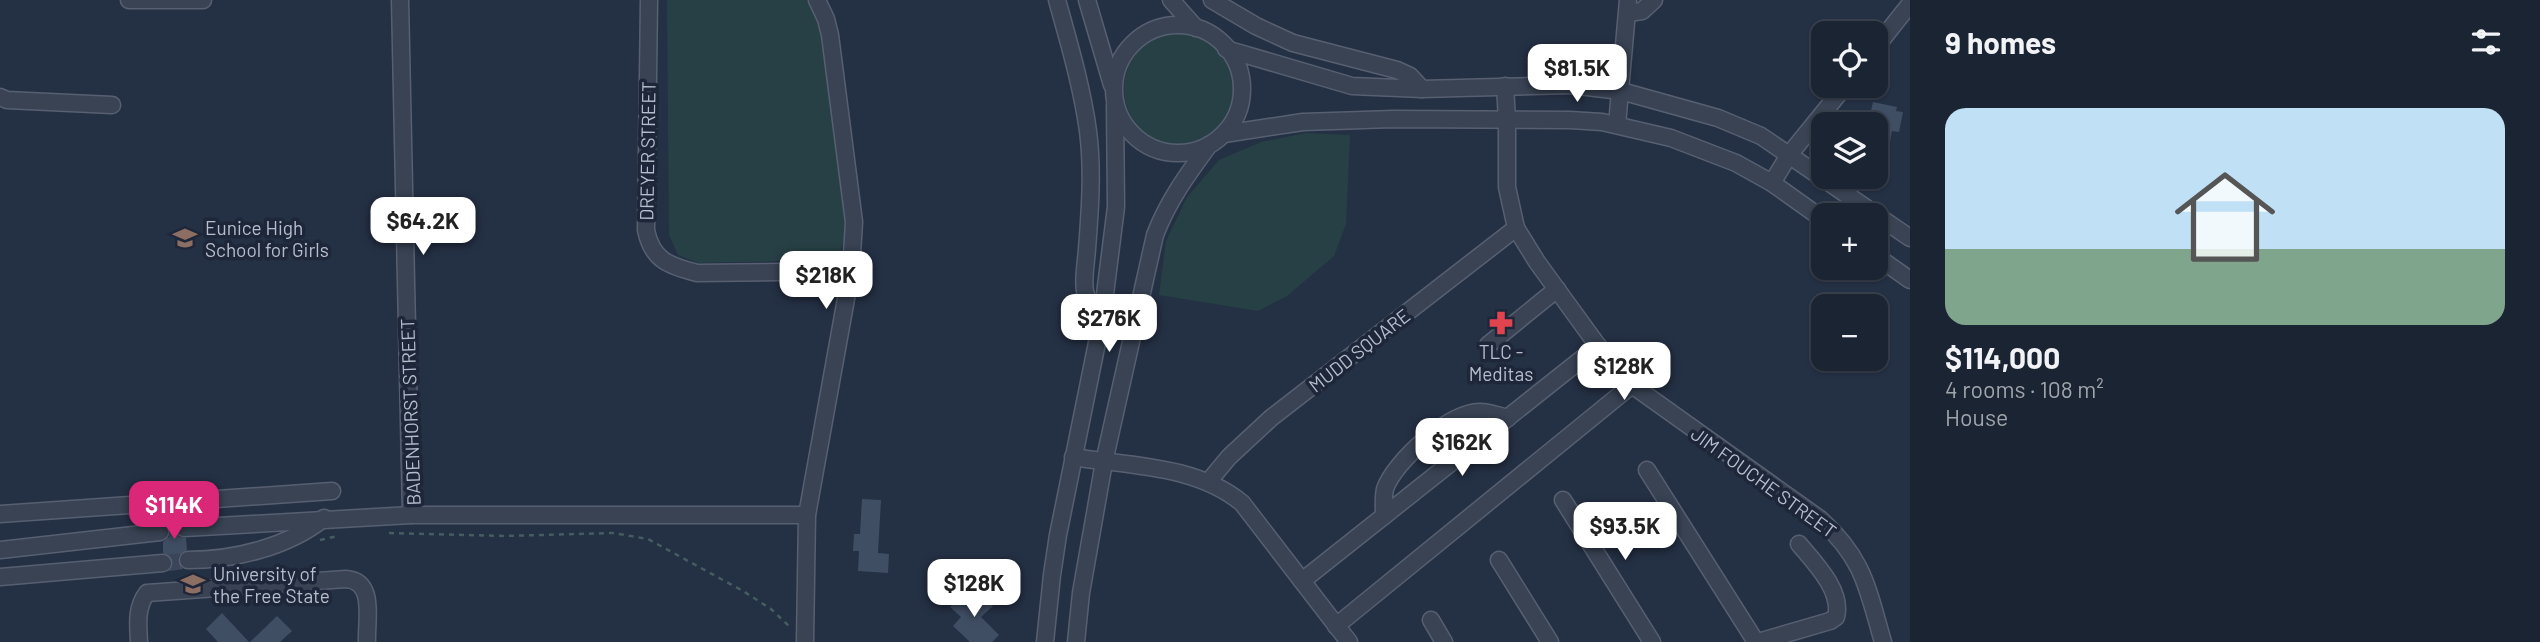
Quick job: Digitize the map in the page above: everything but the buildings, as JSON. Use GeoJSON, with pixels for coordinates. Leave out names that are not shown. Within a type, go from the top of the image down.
{"type":"FeatureCollection","features":[{"type":"Feature","properties":{"kind":"street"},"geometry":{"type":"LineString","coordinates":[[129,0],[203,0]]}},
{"type":"Feature","properties":{"kind":"street","name":"BADENHORST STREET"},"geometry":{"type":"LineString","coordinates":[[400,0],[411,514],[807,515]]}},
{"type":"Feature","properties":{"kind":"street","name":"DREYER STREET"},"geometry":{"type":"LineString","coordinates":[[649,0],[646,230],[649,245],[659,258],[676,268],[697,273],[851,271]]}},
{"type":"Feature","properties":{"kind":"street"},"geometry":{"type":"LineString","coordinates":[[805,642],[807,515],[851,271],[854,222],[830,34],[817,0]]}},
{"type":"Feature","properties":{"kind":"street"},"geometry":{"type":"LineString","coordinates":[[1057,0],[1071,50],[1088,132],[1090,207],[1084,291],[1089,304],[1102,318]]}},
{"type":"Feature","properties":{"kind":"street"},"geometry":{"type":"LineString","coordinates":[[1087,0],[1114,98],[1125,127],[1142,143],[1164,152],[1187,153],[1209,145]]}},
{"type":"Feature","properties":{"kind":"street"},"geometry":{"type":"LineString","coordinates":[[1076,642],[1081,593],[1104,462],[1155,235],[1181,182],[1209,145],[1223,134],[1236,117],[1241,97],[1240,75],[1232,56],[1218,40],[1196,28],[1171,0]]}},
{"type":"Feature","properties":{"kind":"street"},"geometry":{"type":"LineString","coordinates":[[1212,0],[1256,26],[1293,43],[1397,70],[1410,76],[1422,89]]}},
{"type":"Feature","properties":{"kind":"street"},"geometry":{"type":"LineString","coordinates":[[1617,125],[1628,6],[1642,11],[1654,0]]}},
{"type":"Feature","properties":{"kind":"street"},"geometry":{"type":"LineString","coordinates":[[1888,32],[1910,4]]}},
{"type":"Feature","properties":{"kind":"street"},"geometry":{"type":"LineString","coordinates":[[1045,642],[1052,575],[1102,318],[1116,207],[1116,71],[1125,53],[1139,38],[1157,29],[1176,25],[1196,28]]}},
{"type":"Feature","properties":{"kind":"street"},"geometry":{"type":"LineString","coordinates":[[1226,49],[1352,86],[1422,89],[1570,85],[1620,90],[1718,118],[1761,136],[1910,238]]}},
{"type":"Feature","properties":{"kind":"street","name":"JIM FOUCHE STREET"},"geometry":{"type":"LineString","coordinates":[[1504,86],[1507,187],[1516,228],[1557,289],[1598,346],[1632,385],[1835,532],[1857,560],[1882,642]]}},
{"type":"Feature","properties":{"kind":"street"},"geometry":{"type":"LineString","coordinates":[[0,97],[7,100],[111,105]]}},
{"type":"Feature","properties":{"kind":"street"},"geometry":{"type":"LineString","coordinates":[[1772,183],[1789,155],[1835,98]]}},
{"type":"Feature","properties":{"kind":"street"},"geometry":{"type":"LineString","coordinates":[[1223,134],[1303,122],[1393,119],[1570,120],[1617,125],[1671,138],[1736,163],[1772,183],[1811,210]]}},
{"type":"Feature","properties":{"kind":"street","name":"MUDD SQUARE"},"geometry":{"type":"LineString","coordinates":[[1209,481],[1229,457],[1271,418],[1516,228]]}},
{"type":"Feature","properties":{"kind":"street","name":"DREYER STREET"},"geometry":{"type":"LineString","coordinates":[[821,270],[853,253]]}},
{"type":"Feature","properties":{"kind":"street"},"geometry":{"type":"LineString","coordinates":[[1888,264],[1910,280]]}},
{"type":"Feature","properties":{"kind":"street"},"geometry":{"type":"LineString","coordinates":[[1488,345],[1557,289]]}},
{"type":"Feature","properties":{"kind":"street"},"geometry":{"type":"LineString","coordinates":[[1302,581],[1598,346]]}},
{"type":"Feature","properties":{"kind":"street"},"geometry":{"type":"LineString","coordinates":[[1336,626],[1632,385]]}},
{"type":"Feature","properties":{"kind":"street"},"geometry":{"type":"LineString","coordinates":[[1384,516],[1385,490],[1394,471],[1416,448],[1447,423],[1463,414],[1480,411],[1507,418]]}},
{"type":"Feature","properties":{"kind":"street"},"geometry":{"type":"LineString","coordinates":[[1073,457],[1192,475],[1209,481],[1242,503],[1349,642]]}},
{"type":"Feature","properties":{"kind":"street"},"geometry":{"type":"LineString","coordinates":[[1647,470],[1757,642],[1836,617],[1836,599],[1825,576],[1799,544]]}},
{"type":"Feature","properties":{"kind":"street"},"geometry":{"type":"LineString","coordinates":[[0,514],[332,491]]}},
{"type":"Feature","properties":{"kind":"street"},"geometry":{"type":"LineString","coordinates":[[1563,500],[1652,642]]}},
{"type":"Feature","properties":{"kind":"street"},"geometry":{"type":"LineString","coordinates":[[184,528],[411,514]]}},
{"type":"Feature","properties":{"kind":"street"},"geometry":{"type":"LineString","coordinates":[[188,561],[229,557],[278,543],[310,529],[324,518]]}},
{"type":"Feature","properties":{"kind":"street"},"geometry":{"type":"LineString","coordinates":[[0,550],[160,532]]}},
{"type":"Feature","properties":{"kind":"street"},"geometry":{"type":"LineString","coordinates":[[1499,560],[1550,642]]}},
{"type":"Feature","properties":{"kind":"street"},"geometry":{"type":"LineString","coordinates":[[0,576],[163,563]]}},
{"type":"Feature","properties":{"kind":"street"},"geometry":{"type":"LineString","coordinates":[[139,642],[138,614],[141,601],[147,593],[323,579],[355,579],[361,583],[366,593],[365,640]]}},
{"type":"Feature","properties":{"kind":"street"},"geometry":{"type":"LineString","coordinates":[[1431,620],[1444,642]]}},
{"type":"Feature","properties":{"kind":"path"},"geometry":{"type":"LineString","coordinates":[[382,533],[504,536],[613,533],[648,539],[771,609],[805,642]]}},
{"type":"Feature","properties":{"kind":"path"},"geometry":{"type":"LineString","coordinates":[[316,541],[338,536]]}},
{"type":"Feature","properties":{"kind":"green space"},"geometry":{"type":"Polygon","coordinates":[[[667,0],[808,0],[824,24],[847,228],[841,251],[823,260],[698,263],[678,255],[669,235],[667,0]]]}},
{"type":"Feature","properties":{"kind":"green space"},"geometry":{"type":"Polygon","coordinates":[[[1181,32],[1203,37],[1221,49],[1233,67],[1238,89],[1233,111],[1221,129],[1203,141],[1181,146],[1159,141],[1141,129],[1129,111],[1124,89],[1129,67],[1141,49],[1159,37],[1181,32]]]}},
{"type":"Feature","properties":{"kind":"green space"},"geometry":{"type":"Polygon","coordinates":[[[1306,133],[1350,135],[1346,224],[1334,256],[1287,296],[1258,311],[1159,295],[1166,241],[1187,197],[1219,160],[1261,142],[1306,133]]]}},
{"type":"Feature","properties":{"kind":"tunnel"},"geometry":{"type":"LineString","coordinates":[[163,563],[188,560]]}},
{"type":"Feature","properties":{"kind":"place","name":"Eunice High School for Girls"},"geometry":{"type":"Point","coordinates":[185,238]}},
{"type":"Feature","properties":{"kind":"place","name":"TLC - Meditas"},"geometry":{"type":"Point","coordinates":[1501,323]}},
{"type":"Feature","properties":{"kind":"place","name":"University of the Free State"},"geometry":{"type":"Point","coordinates":[193,584]}}]}
